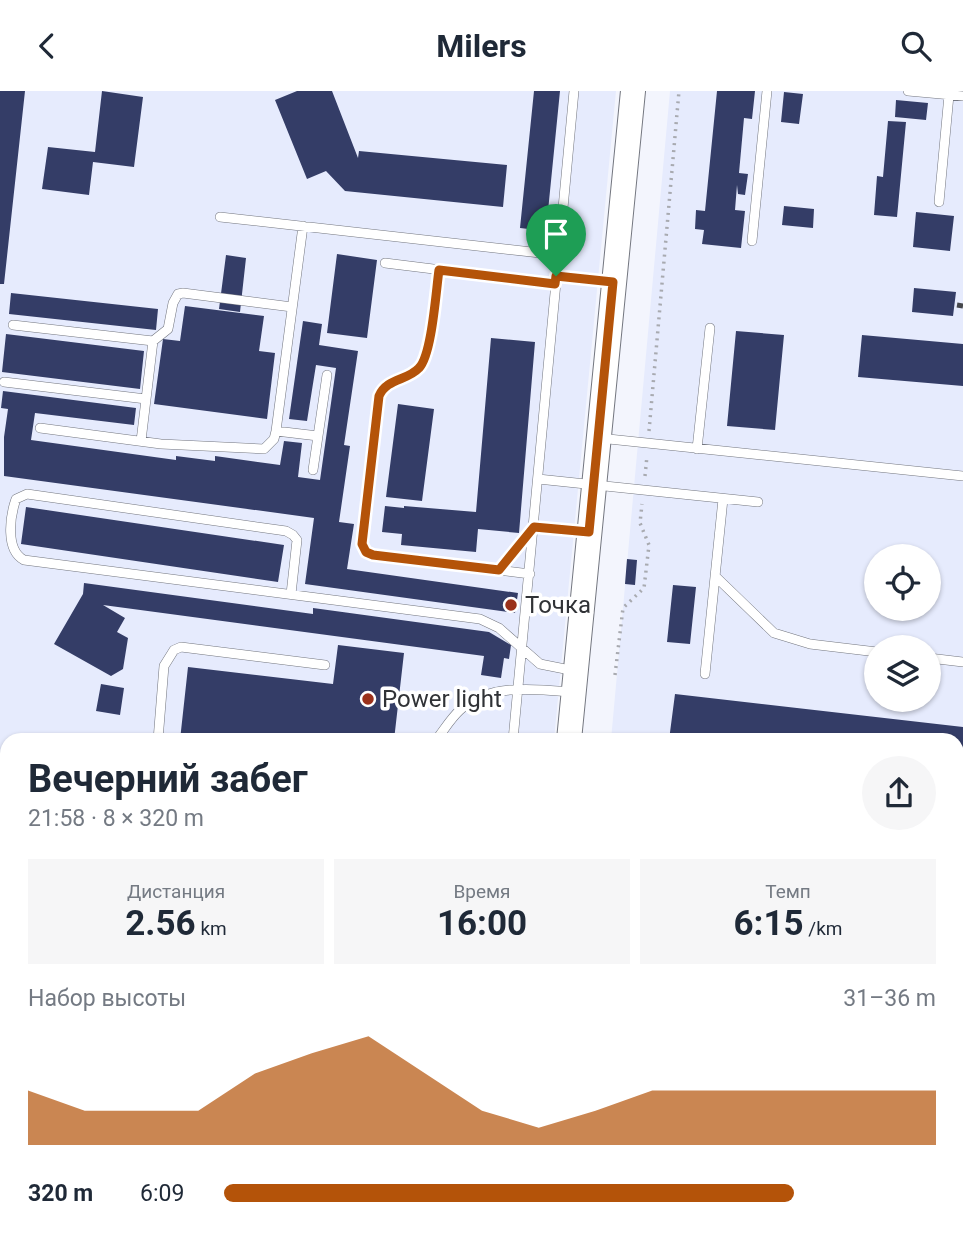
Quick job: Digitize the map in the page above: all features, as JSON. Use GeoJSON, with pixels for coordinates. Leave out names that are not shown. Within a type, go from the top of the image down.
{"type":"FeatureCollection","features":[{"type":"Feature","properties":{"kind":"main road"},"geometry":{"type":"LineString","coordinates":[[570,733],[633,91]]}},
{"type":"Feature","properties":{"kind":"lane"},"geometry":{"type":"LineString","coordinates":[[514,733],[575,91]]}},
{"type":"Feature","properties":{"kind":"lane"},"geometry":{"type":"LineString","coordinates":[[752,241],[767,91]]}},
{"type":"Feature","properties":{"kind":"lane"},"geometry":{"type":"LineString","coordinates":[[908,91],[963,96]]}},
{"type":"Feature","properties":{"kind":"lane"},"geometry":{"type":"LineString","coordinates":[[939,202],[949,95]]}},
{"type":"Feature","properties":{"kind":"lane"},"geometry":{"type":"LineString","coordinates":[[220,217],[558,255]]}},
{"type":"Feature","properties":{"kind":"lane"},"geometry":{"type":"LineString","coordinates":[[40,428],[141,441],[264,449],[270,445],[276,431],[303,226]]}},
{"type":"Feature","properties":{"kind":"lane"},"geometry":{"type":"LineString","coordinates":[[385,263],[556,280],[613,282]]}},
{"type":"Feature","properties":{"kind":"lane"},"geometry":{"type":"LineString","coordinates":[[439,270],[426,358],[414,372],[387,384],[379,396],[362,544],[366,552],[373,555],[530,574]]}},
{"type":"Feature","properties":{"kind":"lane"},"geometry":{"type":"LineString","coordinates":[[141,441],[153,341],[168,329],[173,303],[178,294],[292,307]]}},
{"type":"Feature","properties":{"kind":"lane"},"geometry":{"type":"LineString","coordinates":[[13,325],[153,341]]}},
{"type":"Feature","properties":{"kind":"lane"},"geometry":{"type":"LineString","coordinates":[[697,449],[709,328]]}},
{"type":"Feature","properties":{"kind":"lane"},"geometry":{"type":"LineString","coordinates":[[313,470],[327,375]]}},
{"type":"Feature","properties":{"kind":"lane"},"geometry":{"type":"LineString","coordinates":[[4,382],[146,399]]}},
{"type":"Feature","properties":{"kind":"lane"},"geometry":{"type":"LineString","coordinates":[[276,431],[318,436]]}},
{"type":"Feature","properties":{"kind":"lane"},"geometry":{"type":"LineString","coordinates":[[598,438],[963,476]]}},
{"type":"Feature","properties":{"kind":"lane"},"geometry":{"type":"LineString","coordinates":[[538,479],[758,502]]}},
{"type":"Feature","properties":{"kind":"lane"},"geometry":{"type":"LineString","coordinates":[[290,594],[297,541],[286,531],[27,494],[16,499],[11,543],[17,556],[24,560],[480,619],[499,628],[540,664],[575,681]]}},
{"type":"Feature","properties":{"kind":"lane"},"geometry":{"type":"LineString","coordinates":[[705,674],[723,499]]}},
{"type":"Feature","properties":{"kind":"lane"},"geometry":{"type":"LineString","coordinates":[[499,570],[534,527]]}},
{"type":"Feature","properties":{"kind":"lane"},"geometry":{"type":"LineString","coordinates":[[534,527],[589,532]]}},
{"type":"Feature","properties":{"kind":"lane"},"geometry":{"type":"LineString","coordinates":[[715,576],[775,633],[810,644],[864,650]]}},
{"type":"Feature","properties":{"kind":"lane"},"geometry":{"type":"LineString","coordinates":[[159,733],[164,666],[173,650],[181,647],[325,665]]}},
{"type":"Feature","properties":{"kind":"lane"},"geometry":{"type":"LineString","coordinates":[[941,659],[963,662]]}},
{"type":"Feature","properties":{"kind":"lane"},"geometry":{"type":"LineString","coordinates":[[441,733],[458,711],[470,701],[496,692],[575,681]]}},
{"type":"Feature","properties":{"kind":"path"},"geometry":{"type":"LineString","coordinates":[[615,675],[623,608],[644,588],[649,545],[640,523],[679,91]]}},
{"type":"Feature","properties":{"kind":"shaded area"},"geometry":{"type":"Polygon","coordinates":[[[0,91],[616,91],[555,733],[0,733],[0,91]]]}},
{"type":"Feature","properties":{"kind":"shaded area"},"geometry":{"type":"Polygon","coordinates":[[[670,91],[963,91],[963,733],[612,733],[670,91]]]}},
{"type":"Feature","properties":{"kind":"building"},"geometry":{"type":"Polygon","coordinates":[[[0,91],[25,91],[4,284],[0,284],[0,91]]]}},
{"type":"Feature","properties":{"kind":"building"},"geometry":{"type":"Polygon","coordinates":[[[102,91],[143,97],[134,167],[93,162],[89,195],[42,189],[48,147],[95,152],[102,91]]]}},
{"type":"Feature","properties":{"kind":"building"},"geometry":{"type":"Polygon","coordinates":[[[297,91],[332,91],[358,158],[359,151],[507,165],[503,207],[345,191],[326,171],[307,179],[275,100],[297,91]]]}},
{"type":"Feature","properties":{"kind":"building"},"geometry":{"type":"Polygon","coordinates":[[[534,91],[560,91],[546,231],[520,228],[534,91]]]}},
{"type":"Feature","properties":{"kind":"building"},"geometry":{"type":"Polygon","coordinates":[[[717,91],[755,91],[752,119],[744,118],[739,173],[748,174],[745,195],[738,194],[737,185],[735,210],[745,211],[741,248],[702,244],[704,230],[695,229],[696,210],[705,211],[717,91]]]}},
{"type":"Feature","properties":{"kind":"building"},"geometry":{"type":"Polygon","coordinates":[[[784,92],[803,94],[799,124],[781,122],[784,92]]]}},
{"type":"Feature","properties":{"kind":"building"},"geometry":{"type":"Polygon","coordinates":[[[896,100],[928,103],[926,120],[895,117],[896,100]]]}},
{"type":"Feature","properties":{"kind":"building"},"geometry":{"type":"Polygon","coordinates":[[[888,121],[906,122],[897,217],[874,215],[877,176],[883,177],[888,121]]]}},
{"type":"Feature","properties":{"kind":"building"},"geometry":{"type":"Polygon","coordinates":[[[784,206],[814,209],[813,228],[782,225],[784,206]]]}},
{"type":"Feature","properties":{"kind":"building"},"geometry":{"type":"Polygon","coordinates":[[[916,212],[954,216],[950,251],[913,247],[916,212]]]}},
{"type":"Feature","properties":{"kind":"building"},"geometry":{"type":"Polygon","coordinates":[[[337,254],[377,260],[367,338],[327,333],[337,254]]]}},
{"type":"Feature","properties":{"kind":"building"},"geometry":{"type":"Polygon","coordinates":[[[226,255],[246,258],[240,312],[219,309],[226,255]]]}},
{"type":"Feature","properties":{"kind":"building"},"geometry":{"type":"Polygon","coordinates":[[[914,288],[956,292],[953,316],[912,312],[914,288]]]}},
{"type":"Feature","properties":{"kind":"building"},"geometry":{"type":"Polygon","coordinates":[[[11,293],[158,309],[156,330],[9,314],[11,293]]]}},
{"type":"Feature","properties":{"kind":"building"},"geometry":{"type":"Polygon","coordinates":[[[185,306],[264,316],[259,351],[275,353],[267,419],[154,404],[163,339],[180,341],[185,306]]]}},
{"type":"Feature","properties":{"kind":"building"},"geometry":{"type":"Polygon","coordinates":[[[303,321],[322,324],[319,345],[358,351],[344,445],[350,446],[339,522],[354,524],[347,569],[518,593],[515,613],[305,584],[314,518],[4,476],[4,437],[8,409],[1,408],[3,391],[136,408],[134,425],[35,413],[31,440],[176,460],[176,456],[215,461],[215,456],[280,465],[284,441],[302,443],[298,477],[320,480],[336,368],[316,365],[307,421],[289,419],[303,321]]]}},
{"type":"Feature","properties":{"kind":"building"},"geometry":{"type":"Polygon","coordinates":[[[736,331],[784,335],[775,430],[727,426],[736,331]]]}},
{"type":"Feature","properties":{"kind":"building"},"geometry":{"type":"Polygon","coordinates":[[[6,334],[144,351],[140,389],[2,372],[6,334]]]}},
{"type":"Feature","properties":{"kind":"building"},"geometry":{"type":"Polygon","coordinates":[[[862,335],[963,344],[963,386],[858,377],[862,335]]]}},
{"type":"Feature","properties":{"kind":"building"},"geometry":{"type":"Polygon","coordinates":[[[491,338],[535,342],[519,533],[478,529],[476,552],[401,545],[402,534],[382,532],[385,506],[476,512],[491,338]]]}},
{"type":"Feature","properties":{"kind":"building"},"geometry":{"type":"Polygon","coordinates":[[[398,404],[434,409],[422,501],[386,497],[398,404]]]}},
{"type":"Feature","properties":{"kind":"building"},"geometry":{"type":"Polygon","coordinates":[[[26,507],[284,545],[278,582],[21,544],[26,507]]]}},
{"type":"Feature","properties":{"kind":"building"},"geometry":{"type":"Polygon","coordinates":[[[627,559],[637,560],[635,585],[625,584],[627,559]]]}},
{"type":"Feature","properties":{"kind":"building"},"geometry":{"type":"Polygon","coordinates":[[[84,583],[313,614],[313,608],[489,632],[511,645],[509,659],[504,658],[501,678],[481,675],[484,656],[103,605],[125,618],[117,632],[128,638],[123,669],[111,676],[54,644],[83,594],[84,583]]]}},
{"type":"Feature","properties":{"kind":"building"},"geometry":{"type":"Polygon","coordinates":[[[673,585],[696,587],[690,644],[667,642],[673,585]]]}},
{"type":"Feature","properties":{"kind":"building"},"geometry":{"type":"Polygon","coordinates":[[[338,645],[404,653],[395,733],[181,733],[188,667],[333,684],[338,645]]]}},
{"type":"Feature","properties":{"kind":"building"},"geometry":{"type":"Polygon","coordinates":[[[101,684],[124,688],[120,715],[96,711],[101,684]]]}},
{"type":"Feature","properties":{"kind":"building"},"geometry":{"type":"Polygon","coordinates":[[[675,694],[963,727],[963,733],[670,733],[675,694]]]}},
{"type":"Feature","properties":{"kind":"railway"},"geometry":{"type":"LineString","coordinates":[[957,305],[963,306]]}},
{"type":"Feature","properties":{"kind":"place","name":"Точка"},"geometry":{"type":"Point","coordinates":[511,605]}},
{"type":"Feature","properties":{"kind":"place","name":"Power light"},"geometry":{"type":"Point","coordinates":[368,699]}},
{"type":"Feature","properties":{"kind":"route"},"geometry":{"type":"LineString","coordinates":[[439,270],[555,284],[556,276],[613,282],[589,532],[534,527],[499,570],[366,552],[362,544],[379,396],[387,384],[414,372],[426,358],[439,270]]}}]}
